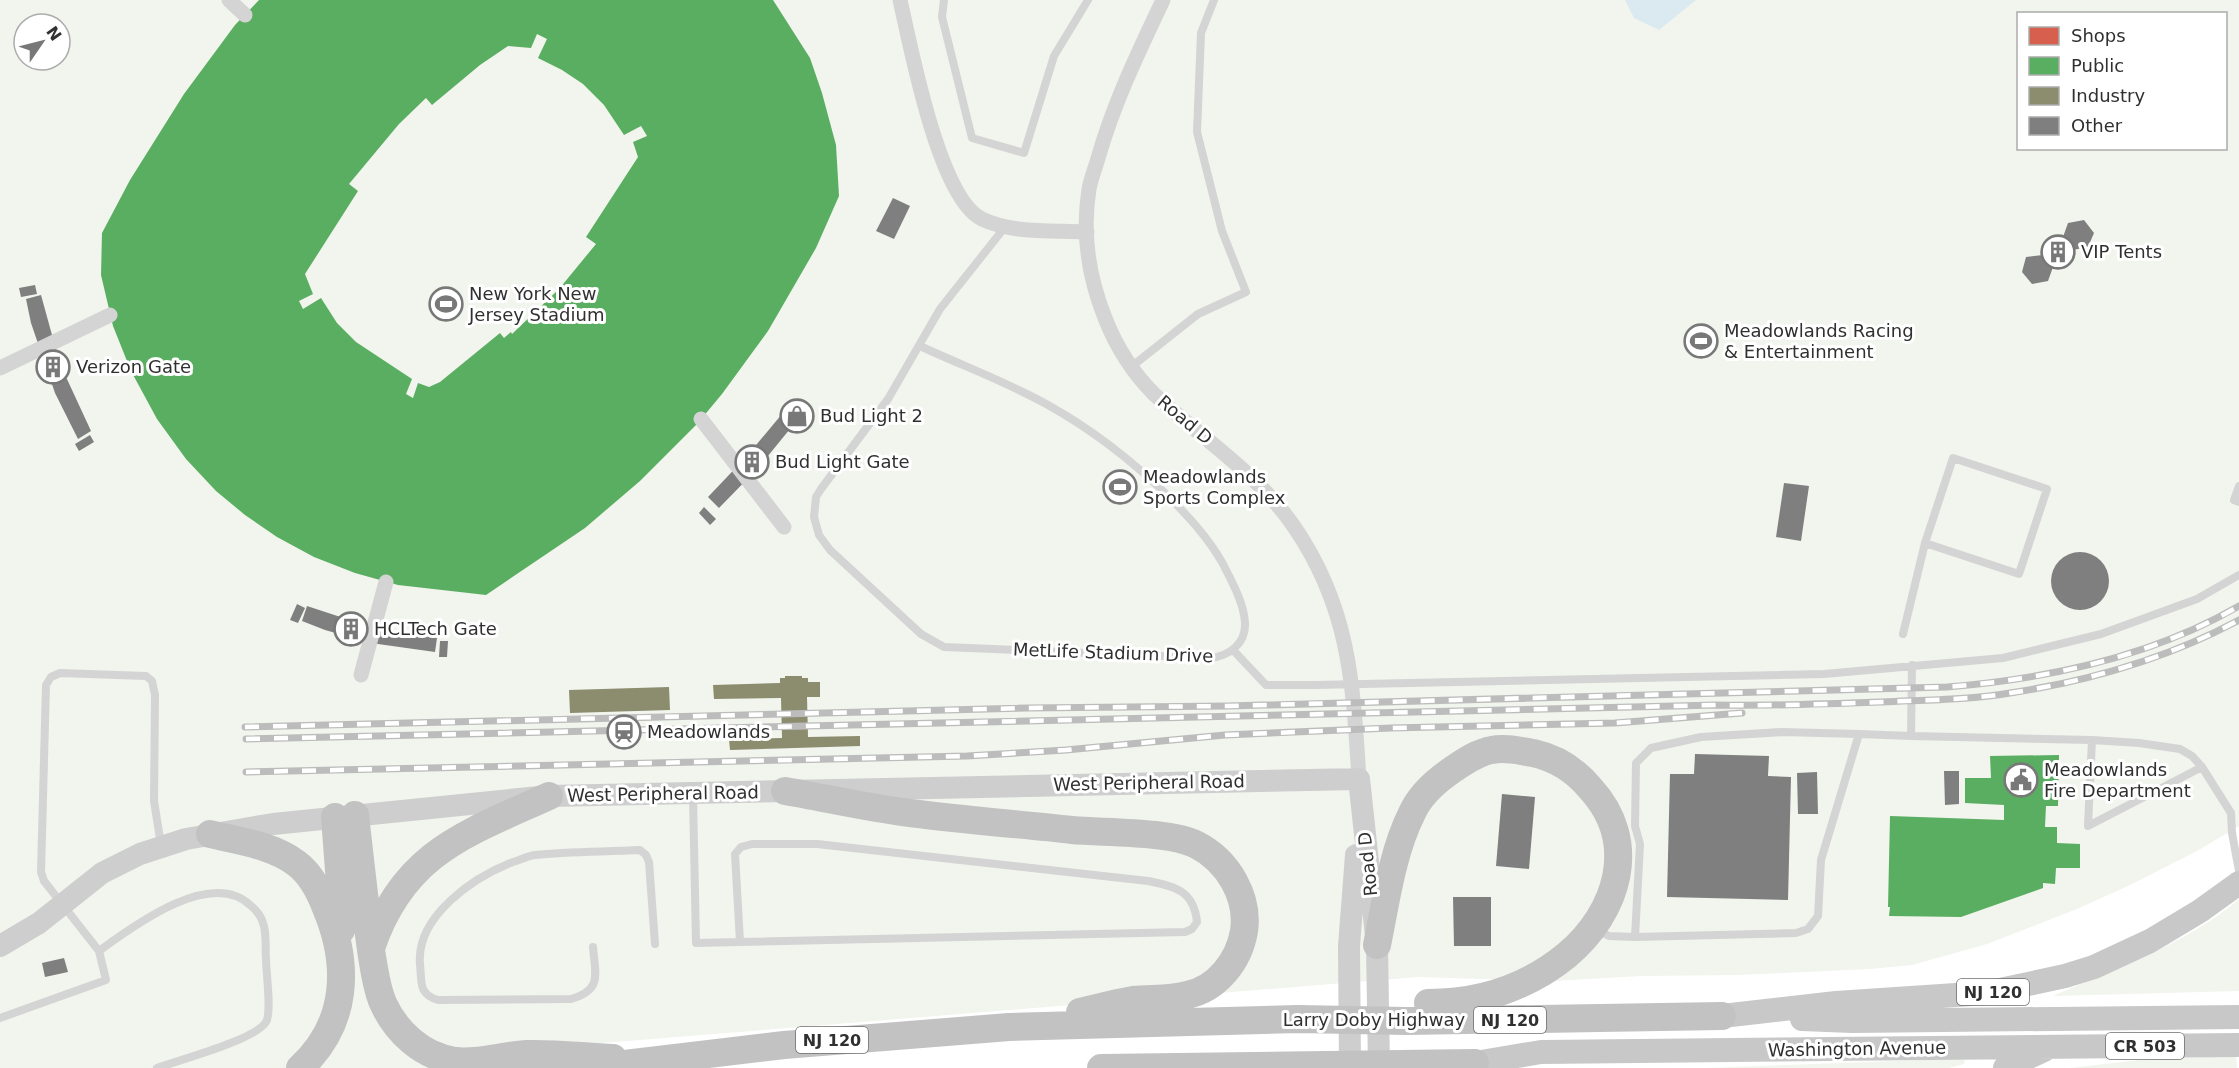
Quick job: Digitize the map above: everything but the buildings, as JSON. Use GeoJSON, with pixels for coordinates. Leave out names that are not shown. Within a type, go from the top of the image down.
{"type":"FeatureCollection","features":[{"type":"Feature","properties":{"kind":"highway"},"geometry":{"type":"LineString","coordinates":[[1298,1019],[1406,1003],[1455,1003],[1500,993],[1558,962],[1593,927],[1612,895],[1618,859],[1616,833],[1605,808],[1580,777],[1557,760],[1517,750],[1492,750],[1470,758],[1430,787],[1412,811],[1363,945]]}},
{"type":"Feature","properties":{"kind":"highway"},"geometry":{"type":"LineString","coordinates":[[785,791],[907,813],[1176,838],[1197,844],[1207,850],[1232,878],[1243,903],[1245,915],[1242,941],[1231,965],[1208,987],[1188,995],[1134,1000],[1009,1027]]}},
{"type":"Feature","properties":{"kind":"highway"},"geometry":{"type":"LineString","coordinates":[[371,948],[381,921],[395,895],[431,856],[462,836],[549,796]]}},
{"type":"Feature","properties":{"kind":"highway"},"geometry":{"type":"LineString","coordinates":[[300,1068],[323,1040],[337,1008],[342,973],[339,947],[345,816]]}},
{"type":"Feature","properties":{"kind":"highway"},"geometry":{"type":"LineString","coordinates":[[345,816],[379,993],[390,1016],[415,1044],[436,1056],[457,1061],[477,1061],[527,1054],[654,1060]]}},
{"type":"Feature","properties":{"kind":"highway"},"geometry":{"type":"LineString","coordinates":[[210,834],[278,852],[298,865],[308,875],[324,902],[339,947]]}},
{"type":"Feature","properties":{"kind":"highway","name":"Larry Doby Highway"},"geometry":{"type":"LineString","coordinates":[[591,1068],[784,1045],[1009,1027],[1298,1019],[1406,1021],[1722,1016]]}},
{"type":"Feature","properties":{"kind":"highway"},"geometry":{"type":"LineString","coordinates":[[1101,1068],[1480,1065]]}},
{"type":"Feature","properties":{"kind":"main road","name":"Larry Doby Highway"},"geometry":{"type":"LineString","coordinates":[[1722,1016],[1836,1003],[1966,995],[2040,982],[2094,967],[2125,954],[2173,928],[2239,883]]}},
{"type":"Feature","properties":{"kind":"main road","name":"Washington Avenue"},"geometry":{"type":"LineString","coordinates":[[1722,1016],[1852,1021],[2239,1017]]}},
{"type":"Feature","properties":{"kind":"main road","name":"Washington Avenue"},"geometry":{"type":"LineString","coordinates":[[1480,1065],[1541,1052],[2239,1045]]}},
{"type":"Feature","properties":{"kind":"main road"},"geometry":{"type":"LineString","coordinates":[[2005,1068],[2051,1047]]}},
{"type":"Feature","properties":{"kind":"street"},"geometry":{"type":"LineString","coordinates":[[229,0],[245,15]]}},
{"type":"Feature","properties":{"kind":"street"},"geometry":{"type":"LineString","coordinates":[[900,0],[932,130],[948,176],[972,213],[985,221],[1005,226],[1087,232]]}},
{"type":"Feature","properties":{"kind":"street","name":"Road D"},"geometry":{"type":"LineString","coordinates":[[1163,0],[1110,116],[1089,189],[1087,232],[1093,280],[1108,325],[1131,367],[1155,394],[1237,463],[1281,509],[1305,542],[1325,581],[1340,620],[1352,683],[1358,772],[1363,945],[1379,1068]]}},
{"type":"Feature","properties":{"kind":"street"},"geometry":{"type":"LineString","coordinates":[[0,368],[110,315]]}},
{"type":"Feature","properties":{"kind":"street"},"geometry":{"type":"LineString","coordinates":[[701,419],[784,527]]}},
{"type":"Feature","properties":{"kind":"street"},"geometry":{"type":"LineString","coordinates":[[361,675],[386,582]]}},
{"type":"Feature","properties":{"kind":"street","name":"West Peripheral Road"},"geometry":{"type":"LineString","coordinates":[[0,946],[39,922],[102,873],[130,858],[161,846],[210,834],[345,816],[549,796],[785,791],[1358,772]]}},
{"type":"Feature","properties":{"kind":"street"},"geometry":{"type":"LineString","coordinates":[[1350,1068],[1363,945]]}},
{"type":"Feature","properties":{"kind":"lane"},"geometry":{"type":"LineString","coordinates":[[944,0],[942,17],[972,138],[1024,153],[1054,56],[1088,0]]}},
{"type":"Feature","properties":{"kind":"lane"},"geometry":{"type":"LineString","coordinates":[[1131,367],[1198,314],[1246,292],[1222,231],[1197,132],[1201,33],[1214,0]]}},
{"type":"Feature","properties":{"kind":"lane","name":"MetLife Stadium Drive"},"geometry":{"type":"LineString","coordinates":[[920,346],[1048,405],[1106,442],[1159,487],[1197,527],[1229,575],[1245,619],[1243,636],[1233,650],[1219,657],[1210,658],[944,646],[921,634],[830,550],[819,535],[814,507],[816,497],[888,399],[940,309],[1005,226]]}},
{"type":"Feature","properties":{"kind":"lane"},"geometry":{"type":"LineString","coordinates":[[1903,634],[1925,543],[1953,458],[2047,489],[2019,574],[1925,543]]}},
{"type":"Feature","properties":{"kind":"lane"},"geometry":{"type":"LineString","coordinates":[[2239,486],[2234,500],[2239,502]]}},
{"type":"Feature","properties":{"kind":"lane"},"geometry":{"type":"LineString","coordinates":[[1233,650],[1266,685],[1824,674],[2003,658],[2101,634],[2197,599],[2239,575]]}},
{"type":"Feature","properties":{"kind":"lane"},"geometry":{"type":"LineString","coordinates":[[1911,736],[1912,665]]}},
{"type":"Feature","properties":{"kind":"lane"},"geometry":{"type":"LineString","coordinates":[[0,1018],[106,980],[99,951],[44,881],[42,872],[46,685],[51,677],[60,673],[146,676],[152,681],[155,695],[154,801],[161,846]]}},
{"type":"Feature","properties":{"kind":"lane"},"geometry":{"type":"LineString","coordinates":[[1635,937],[1640,844],[1635,826],[1636,763],[1650,748],[1701,737],[1782,732],[2092,740],[2180,749],[2202,766],[2235,814],[2232,833],[2239,871]]}},
{"type":"Feature","properties":{"kind":"lane"},"geometry":{"type":"LineString","coordinates":[[1593,927],[1609,936],[1635,937],[1796,933],[1808,929],[1818,916],[1821,860],[1859,734]]}},
{"type":"Feature","properties":{"kind":"lane"},"geometry":{"type":"LineString","coordinates":[[2092,740],[2088,826],[2202,766]]}},
{"type":"Feature","properties":{"kind":"lane"},"geometry":{"type":"LineString","coordinates":[[693,793],[696,943],[1185,932],[1192,929],[1197,922],[1192,904],[1184,893],[1173,885],[817,844],[752,844],[741,847],[735,854],[740,942]]}},
{"type":"Feature","properties":{"kind":"lane"},"geometry":{"type":"LineString","coordinates":[[593,947],[596,981],[592,990],[577,997],[438,1000],[428,997],[423,990],[419,953],[433,920],[457,894],[491,870],[532,855],[640,850],[649,862],[655,944]]}},
{"type":"Feature","properties":{"kind":"lane"},"geometry":{"type":"LineString","coordinates":[[99,951],[155,912],[212,894],[222,893],[240,897],[255,909],[264,923],[267,1021],[258,1030],[235,1041],[157,1068]]}},
{"type":"Feature","properties":{"kind":"shaded area","name":"Meadowlands Sports Complex"},"geometry":{"type":"Polygon","coordinates":[[[0,0],[2239,0],[2239,826],[2197,851],[2077,909],[1987,944],[1912,965],[1738,975],[1641,976],[1554,981],[1418,977],[528,1049],[428,1068],[0,1068],[0,0]]]}},
{"type":"Feature","properties":{"kind":"shaded area"},"geometry":{"type":"Polygon","coordinates":[[[1625,0],[1696,0],[1659,30],[1634,18],[1625,0]]]}},
{"type":"Feature","properties":{"kind":"shaded area"},"geometry":{"type":"Polygon","coordinates":[[[2239,899],[2239,991],[2053,996],[2174,942],[2198,929],[2239,899]]]}},
{"type":"Feature","properties":{"kind":"shaded area"},"geometry":{"type":"Polygon","coordinates":[[[2236,1056],[2237,1068],[2070,1068],[2139,1060],[2236,1056]]]}},
{"type":"Feature","properties":{"kind":"shaded area"},"geometry":{"type":"Polygon","coordinates":[[[1965,1060],[1964,1064],[1949,1068],[1706,1068],[1965,1060]]]}},
{"type":"Feature","properties":{"kind":"railway"},"geometry":{"type":"LineString","coordinates":[[245,727],[1029,708],[1228,706],[1947,687],[2022,678],[2098,663],[2170,639],[2239,606]]}},
{"type":"Feature","properties":{"kind":"railway"},"geometry":{"type":"LineString","coordinates":[[246,739],[1717,705],[1800,705],[1946,699],[2010,693],[2098,675],[2156,657],[2239,620]]}},
{"type":"Feature","properties":{"kind":"railway"},"geometry":{"type":"LineString","coordinates":[[246,772],[967,756],[1066,750],[1225,735],[1391,728],[1615,723],[1742,713]]}},
{"type":"Feature","properties":{"kind":"place","name":"VIP Tents"},"geometry":{"type":"Point","coordinates":[2058,252]}},
{"type":"Feature","properties":{"kind":"place","name":"New York New Jersey Stadium"},"geometry":{"type":"Point","coordinates":[446,304]}},
{"type":"Feature","properties":{"kind":"place","name":"Meadowlands Racing & Entertainment"},"geometry":{"type":"Point","coordinates":[1701,341]}},
{"type":"Feature","properties":{"kind":"place","name":"Verizon Gate"},"geometry":{"type":"Point","coordinates":[53,367]}},
{"type":"Feature","properties":{"kind":"place","name":"Bud Light 2"},"geometry":{"type":"Point","coordinates":[797,416]}},
{"type":"Feature","properties":{"kind":"place","name":"Bud Light Gate"},"geometry":{"type":"Point","coordinates":[752,462]}},
{"type":"Feature","properties":{"kind":"place","name":"Meadowlands Sports Complex"},"geometry":{"type":"Point","coordinates":[1120,487]}},
{"type":"Feature","properties":{"kind":"place","name":"HCLTech Gate"},"geometry":{"type":"Point","coordinates":[351,629]}},
{"type":"Feature","properties":{"kind":"place","name":"Meadowlands"},"geometry":{"type":"Point","coordinates":[624,732]}},
{"type":"Feature","properties":{"kind":"place","name":"Meadowlands Fire Department"},"geometry":{"type":"Point","coordinates":[2021,780]}}]}
